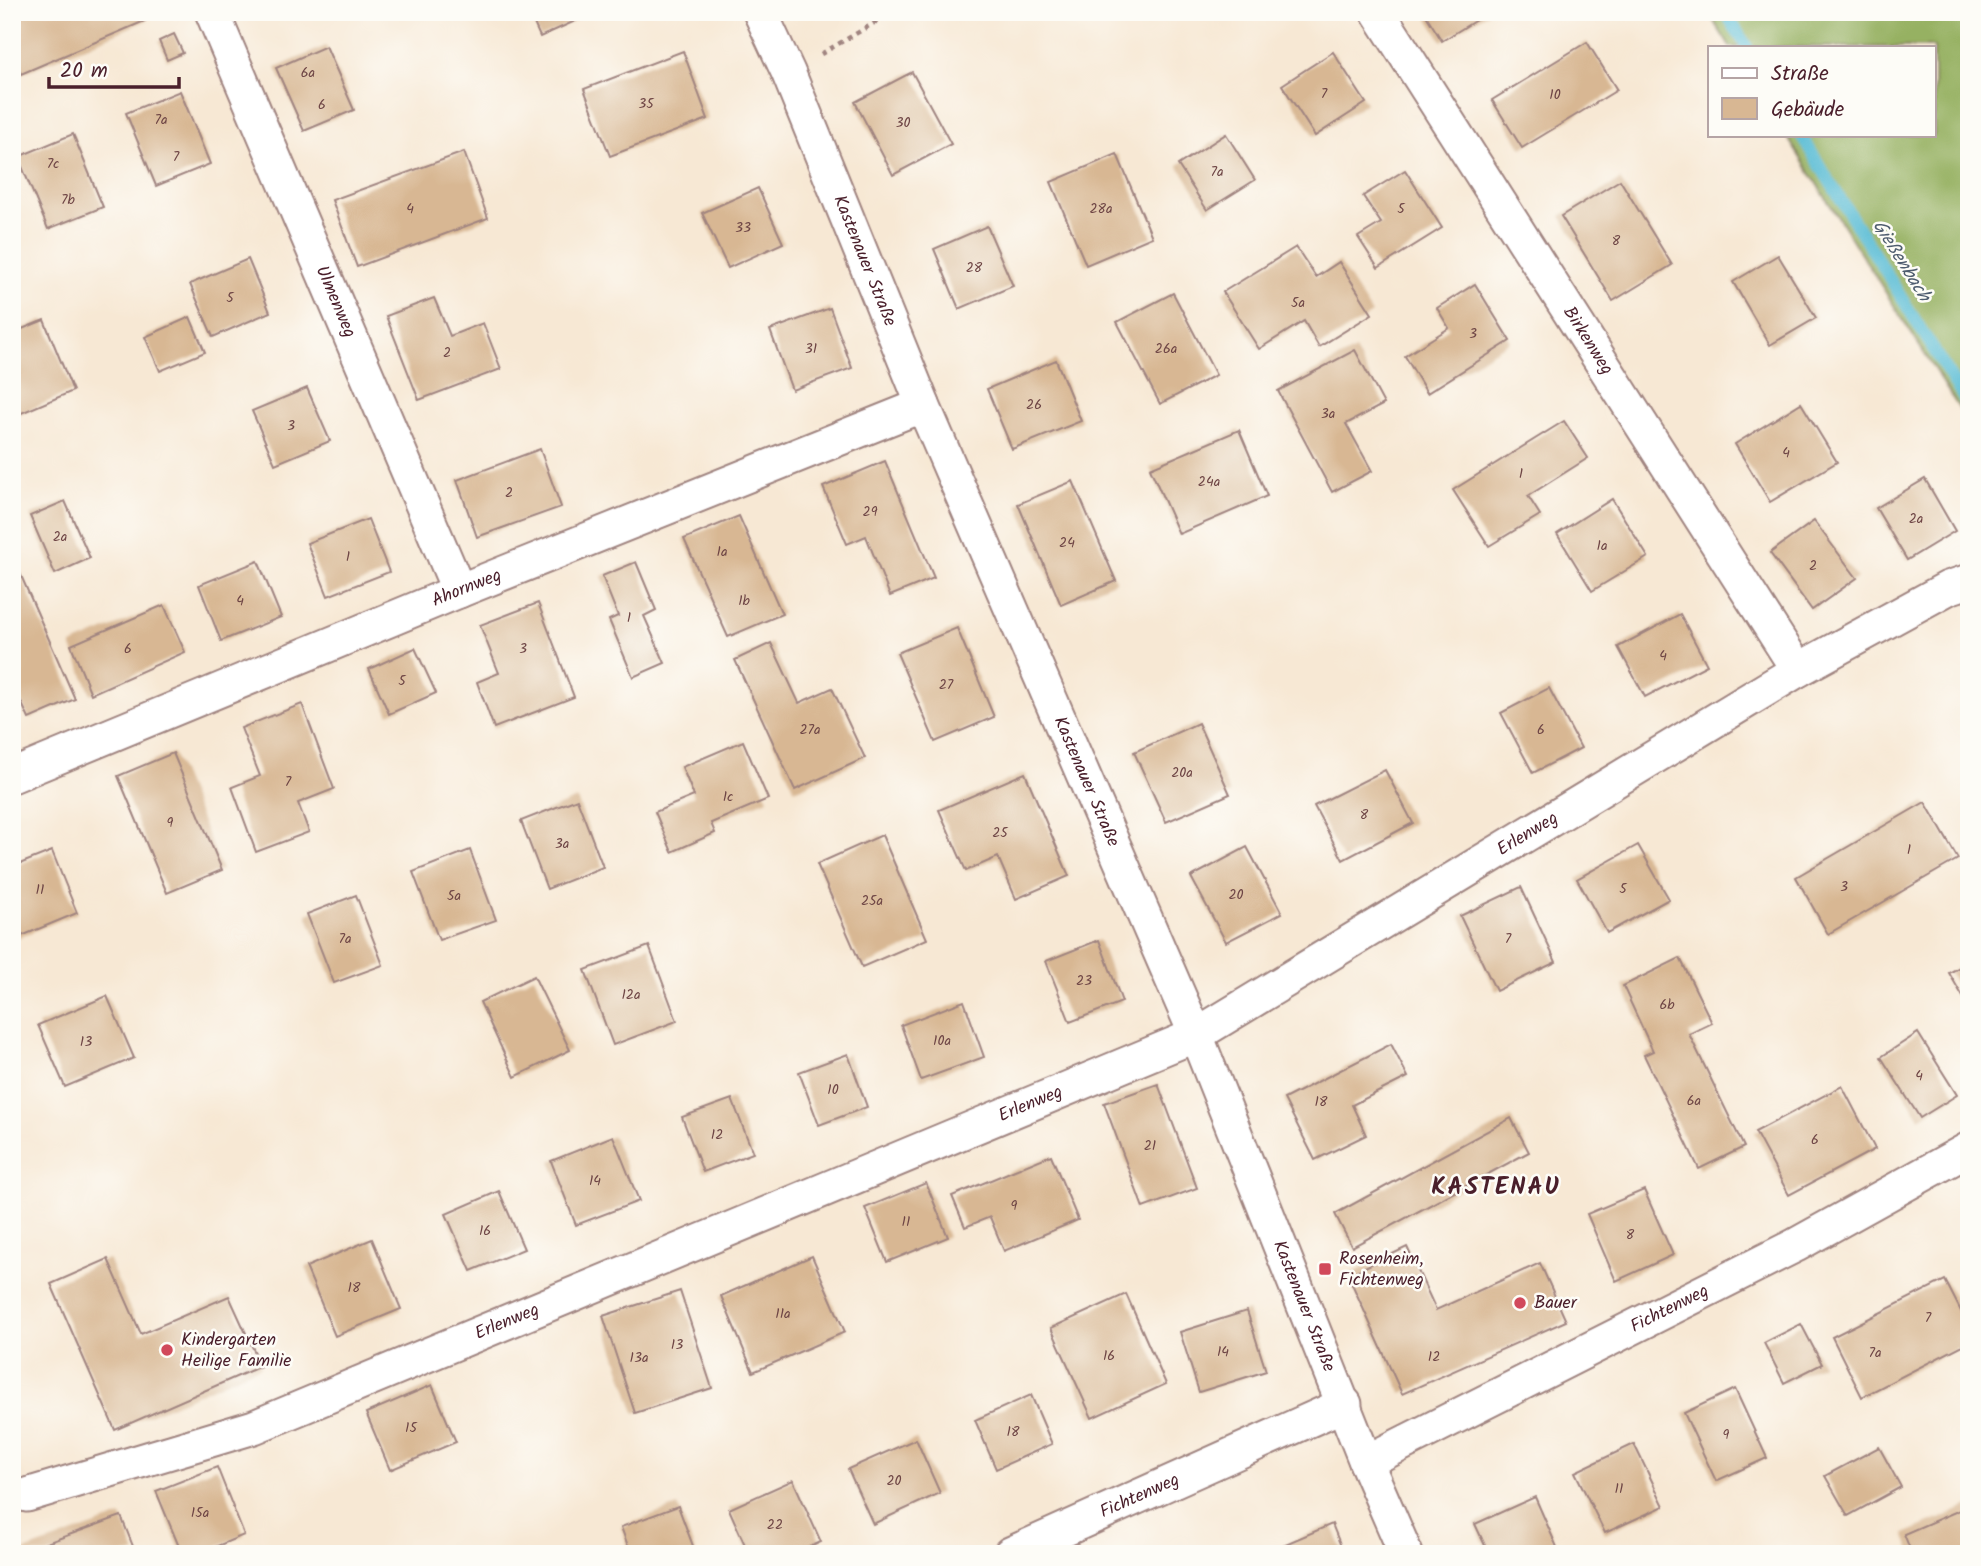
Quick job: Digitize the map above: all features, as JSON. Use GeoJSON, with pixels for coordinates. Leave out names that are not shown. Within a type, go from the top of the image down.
{"type":"FeatureCollection","features":[{"type":"Feature","properties":{"kind":"street","name":"Ulmenweg"},"geometry":{"type":"LineString","coordinates":[[212,12],[459,591]]}},
{"type":"Feature","properties":{"kind":"street","name":"Kastenauer Straße"},"geometry":{"type":"LineString","coordinates":[[760,12],[788,72],[923,405],[1196,1035],[1366,1462],[1406,1554]]}},
{"type":"Feature","properties":{"kind":"street","name":"Birkenweg"},"geometry":{"type":"LineString","coordinates":[[1378,12],[1798,670]]}},
{"type":"Feature","properties":{"kind":"street","name":"Ahornweg"},"geometry":{"type":"LineString","coordinates":[[12,776],[459,591],[923,405]]}},
{"type":"Feature","properties":{"kind":"street","name":"Erlenweg"},"geometry":{"type":"LineString","coordinates":[[27,1495],[254,1427],[1196,1035],[1798,670],[1948,588],[1969,581]]}},
{"type":"Feature","properties":{"kind":"street","name":"Fichtenweg"},"geometry":{"type":"LineString","coordinates":[[1366,1462],[1796,1245],[1969,1149]]}},
{"type":"Feature","properties":{"kind":"street","name":"Fichtenweg"},"geometry":{"type":"LineString","coordinates":[[1010,1554],[1345,1404]]}},
{"type":"Feature","properties":{"kind":"path"},"geometry":{"type":"LineString","coordinates":[[788,72],[893,12]]}},
{"type":"Feature","properties":{"kind":"green space"},"geometry":{"type":"Polygon","coordinates":[[[1708,12],[1969,12],[1969,424],[1787,136],[1936,136],[1936,46],[1729,46],[1708,12]]]}},
{"type":"Feature","properties":{"kind":"building"},"geometry":{"type":"Polygon","coordinates":[[[12,12],[144,12],[147,20],[21,74],[12,54],[12,12]]]}},
{"type":"Feature","properties":{"kind":"building"},"geometry":{"type":"Polygon","coordinates":[[[529,12],[595,12],[540,37],[529,12]]]}},
{"type":"Feature","properties":{"kind":"building"},"geometry":{"type":"Polygon","coordinates":[[[1424,12],[1489,12],[1442,41],[1424,12]]]}},
{"type":"Feature","properties":{"kind":"building"},"geometry":{"type":"Polygon","coordinates":[[[174,34],[183,53],[167,60],[159,41],[174,34]]]}},
{"type":"Feature","properties":{"kind":"building"},"geometry":{"type":"Polygon","coordinates":[[[1587,42],[1617,90],[1522,148],[1492,100],[1587,42]]]}},
{"type":"Feature","properties":{"kind":"building"},"geometry":{"type":"Polygon","coordinates":[[[326,46],[354,110],[304,131],[276,68],[326,46]]]}},
{"type":"Feature","properties":{"kind":"building"},"geometry":{"type":"Polygon","coordinates":[[[683,51],[708,119],[610,156],[584,89],[683,51]]]}},
{"type":"Feature","properties":{"kind":"building"},"geometry":{"type":"Polygon","coordinates":[[[1333,52],[1366,103],[1315,136],[1282,85],[1333,52]]]}},
{"type":"Feature","properties":{"kind":"building"},"geometry":{"type":"Polygon","coordinates":[[[912,72],[951,144],[893,175],[855,102],[912,72]]]}},
{"type":"Feature","properties":{"kind":"building"},"geometry":{"type":"Polygon","coordinates":[[[180,91],[210,164],[156,186],[126,113],[180,91]]]}},
{"type":"Feature","properties":{"kind":"building"},"geometry":{"type":"Polygon","coordinates":[[[73,134],[103,207],[48,229],[18,157],[73,134]]]}},
{"type":"Feature","properties":{"kind":"building"},"geometry":{"type":"Polygon","coordinates":[[[1226,134],[1255,180],[1207,210],[1178,165],[1226,134]]]}},
{"type":"Feature","properties":{"kind":"building"},"geometry":{"type":"Polygon","coordinates":[[[464,152],[488,218],[357,267],[332,200],[464,152]]]}},
{"type":"Feature","properties":{"kind":"building"},"geometry":{"type":"Polygon","coordinates":[[[1117,154],[1152,237],[1086,265],[1051,182],[1117,154]]]}},
{"type":"Feature","properties":{"kind":"building"},"geometry":{"type":"Polygon","coordinates":[[[1405,170],[1442,228],[1378,268],[1358,237],[1381,223],[1363,196],[1405,170]]]}},
{"type":"Feature","properties":{"kind":"building"},"geometry":{"type":"Polygon","coordinates":[[[1620,180],[1672,265],[1613,301],[1561,216],[1620,180]]]}},
{"type":"Feature","properties":{"kind":"building"},"geometry":{"type":"Polygon","coordinates":[[[758,188],[783,243],[728,268],[702,213],[758,188]]]}},
{"type":"Feature","properties":{"kind":"building"},"geometry":{"type":"Polygon","coordinates":[[[987,226],[1013,286],[959,309],[934,249],[987,226]]]}},
{"type":"Feature","properties":{"kind":"building"},"geometry":{"type":"Polygon","coordinates":[[[1296,247],[1316,277],[1339,262],[1372,314],[1319,347],[1304,321],[1259,349],[1223,292],[1296,247]]]}},
{"type":"Feature","properties":{"kind":"building"},"geometry":{"type":"Polygon","coordinates":[[[1778,255],[1816,318],[1770,345],[1733,282],[1778,255]]]}},
{"type":"Feature","properties":{"kind":"building"},"geometry":{"type":"Polygon","coordinates":[[[12,256],[18,271],[12,273],[12,256]]]}},
{"type":"Feature","properties":{"kind":"building"},"geometry":{"type":"Polygon","coordinates":[[[248,259],[270,312],[213,337],[190,284],[248,259]]]}},
{"type":"Feature","properties":{"kind":"building"},"geometry":{"type":"Polygon","coordinates":[[[1475,284],[1510,341],[1427,393],[1405,356],[1449,328],[1437,308],[1475,284]]]}},
{"type":"Feature","properties":{"kind":"building"},"geometry":{"type":"Polygon","coordinates":[[[1173,293],[1216,375],[1160,404],[1117,322],[1173,293]]]}},
{"type":"Feature","properties":{"kind":"building"},"geometry":{"type":"Polygon","coordinates":[[[434,298],[450,336],[483,323],[501,369],[419,400],[386,316],[434,298]]]}},
{"type":"Feature","properties":{"kind":"building"},"geometry":{"type":"Polygon","coordinates":[[[830,308],[852,368],[792,390],[770,330],[830,308]]]}},
{"type":"Feature","properties":{"kind":"building"},"geometry":{"type":"Polygon","coordinates":[[[190,317],[205,352],[160,371],[145,337],[190,317]]]}},
{"type":"Feature","properties":{"kind":"building"},"geometry":{"type":"Polygon","coordinates":[[[44,320],[73,391],[12,417],[12,333],[44,320]]]}},
{"type":"Feature","properties":{"kind":"building"},"geometry":{"type":"Polygon","coordinates":[[[1355,350],[1384,404],[1346,424],[1372,471],[1332,492],[1278,391],[1355,350]]]}},
{"type":"Feature","properties":{"kind":"building"},"geometry":{"type":"Polygon","coordinates":[[[1056,360],[1081,421],[1012,449],[987,389],[1056,360]]]}},
{"type":"Feature","properties":{"kind":"building"},"geometry":{"type":"Polygon","coordinates":[[[307,388],[330,441],[275,464],[252,411],[307,388]]]}},
{"type":"Feature","properties":{"kind":"building"},"geometry":{"type":"Polygon","coordinates":[[[1801,403],[1837,462],[1770,502],[1735,444],[1801,403]]]}},
{"type":"Feature","properties":{"kind":"building"},"geometry":{"type":"Polygon","coordinates":[[[1564,421],[1588,458],[1528,496],[1540,515],[1489,546],[1453,490],[1564,421]]]}},
{"type":"Feature","properties":{"kind":"building"},"geometry":{"type":"Polygon","coordinates":[[[1239,430],[1267,496],[1179,534],[1150,468],[1239,430]]]}},
{"type":"Feature","properties":{"kind":"building"},"geometry":{"type":"Polygon","coordinates":[[[540,449],[561,507],[477,537],[457,480],[540,449]]]}},
{"type":"Feature","properties":{"kind":"building"},"geometry":{"type":"Polygon","coordinates":[[[885,461],[934,578],[890,596],[866,536],[847,544],[823,487],[885,461]]]}},
{"type":"Feature","properties":{"kind":"building"},"geometry":{"type":"Polygon","coordinates":[[[1925,479],[1955,531],[1907,560],[1876,508],[1925,479]]]}},
{"type":"Feature","properties":{"kind":"building"},"geometry":{"type":"Polygon","coordinates":[[[1073,481],[1116,581],[1061,605],[1018,504],[1073,481]]]}},
{"type":"Feature","properties":{"kind":"building"},"geometry":{"type":"Polygon","coordinates":[[[1612,499],[1648,557],[1592,591],[1557,534],[1612,499]]]}},
{"type":"Feature","properties":{"kind":"building"},"geometry":{"type":"Polygon","coordinates":[[[65,501],[90,558],[55,574],[30,516],[65,501]]]}},
{"type":"Feature","properties":{"kind":"building"},"geometry":{"type":"Polygon","coordinates":[[[739,516],[782,614],[728,637],[684,539],[739,516]]]}},
{"type":"Feature","properties":{"kind":"building"},"geometry":{"type":"Polygon","coordinates":[[[368,519],[389,572],[328,596],[307,543],[368,519]]]}},
{"type":"Feature","properties":{"kind":"building"},"geometry":{"type":"Polygon","coordinates":[[[1814,521],[1857,578],[1812,610],[1770,553],[1814,521]]]}},
{"type":"Feature","properties":{"kind":"building"},"geometry":{"type":"Polygon","coordinates":[[[12,555],[75,699],[29,719],[12,682],[12,555]]]}},
{"type":"Feature","properties":{"kind":"building"},"geometry":{"type":"Polygon","coordinates":[[[258,561],[281,617],[221,641],[199,585],[258,561]]]}},
{"type":"Feature","properties":{"kind":"building"},"geometry":{"type":"Polygon","coordinates":[[[636,562],[656,610],[644,616],[665,663],[633,677],[609,620],[618,616],[602,576],[636,562]]]}},
{"type":"Feature","properties":{"kind":"building"},"geometry":{"type":"Polygon","coordinates":[[[538,603],[574,697],[494,728],[477,682],[499,673],[480,625],[538,603]]]}},
{"type":"Feature","properties":{"kind":"building"},"geometry":{"type":"Polygon","coordinates":[[[164,605],[185,652],[91,694],[71,645],[164,605]]]}},
{"type":"Feature","properties":{"kind":"building"},"geometry":{"type":"Polygon","coordinates":[[[1680,614],[1707,665],[1645,697],[1618,647],[1680,614]]]}},
{"type":"Feature","properties":{"kind":"building"},"geometry":{"type":"Polygon","coordinates":[[[957,628],[994,717],[935,742],[897,653],[957,628]]]}},
{"type":"Feature","properties":{"kind":"building"},"geometry":{"type":"Polygon","coordinates":[[[771,643],[799,703],[832,688],[865,758],[795,790],[735,660],[771,643]]]}},
{"type":"Feature","properties":{"kind":"building"},"geometry":{"type":"Polygon","coordinates":[[[415,648],[436,693],[389,714],[369,669],[415,648]]]}},
{"type":"Feature","properties":{"kind":"building"},"geometry":{"type":"Polygon","coordinates":[[[1549,688],[1581,748],[1533,773],[1501,713],[1549,688]]]}},
{"type":"Feature","properties":{"kind":"building"},"geometry":{"type":"Polygon","coordinates":[[[302,704],[334,789],[298,803],[309,832],[256,852],[232,787],[260,776],[241,728],[302,704]]]}},
{"type":"Feature","properties":{"kind":"building"},"geometry":{"type":"Polygon","coordinates":[[[1198,723],[1230,794],[1166,822],[1134,752],[1198,723]]]}},
{"type":"Feature","properties":{"kind":"building"},"geometry":{"type":"Polygon","coordinates":[[[743,741],[768,799],[711,823],[715,833],[672,852],[655,812],[694,796],[682,767],[743,741]]]}},
{"type":"Feature","properties":{"kind":"building"},"geometry":{"type":"Polygon","coordinates":[[[173,753],[222,870],[167,893],[118,776],[173,753]]]}},
{"type":"Feature","properties":{"kind":"building"},"geometry":{"type":"Polygon","coordinates":[[[1385,770],[1413,823],[1343,860],[1314,806],[1385,770]]]}},
{"type":"Feature","properties":{"kind":"building"},"geometry":{"type":"Polygon","coordinates":[[[1025,773],[1069,876],[1016,899],[998,857],[966,871],[939,810],[1025,773]]]}},
{"type":"Feature","properties":{"kind":"building"},"geometry":{"type":"Polygon","coordinates":[[[577,799],[603,867],[547,889],[521,821],[577,799]]]}},
{"type":"Feature","properties":{"kind":"building"},"geometry":{"type":"Polygon","coordinates":[[[1925,802],[1958,859],[1828,934],[1796,877],[1925,802]]]}},
{"type":"Feature","properties":{"kind":"building"},"geometry":{"type":"Polygon","coordinates":[[[882,835],[927,939],[862,967],[817,864],[882,835]]]}},
{"type":"Feature","properties":{"kind":"building"},"geometry":{"type":"Polygon","coordinates":[[[1638,845],[1669,899],[1607,933],[1577,879],[1638,845]]]}},
{"type":"Feature","properties":{"kind":"building"},"geometry":{"type":"Polygon","coordinates":[[[1247,847],[1282,913],[1226,942],[1191,877],[1247,847]]]}},
{"type":"Feature","properties":{"kind":"building"},"geometry":{"type":"Polygon","coordinates":[[[470,850],[496,920],[439,940],[413,872],[470,850]]]}},
{"type":"Feature","properties":{"kind":"building"},"geometry":{"type":"Polygon","coordinates":[[[52,851],[77,913],[12,940],[12,867],[52,851]]]}},
{"type":"Feature","properties":{"kind":"building"},"geometry":{"type":"Polygon","coordinates":[[[1521,887],[1556,962],[1496,991],[1460,916],[1521,887]]]}},
{"type":"Feature","properties":{"kind":"building"},"geometry":{"type":"Polygon","coordinates":[[[356,895],[383,965],[334,983],[307,914],[356,895]]]}},
{"type":"Feature","properties":{"kind":"building"},"geometry":{"type":"Polygon","coordinates":[[[1099,940],[1122,1002],[1070,1022],[1046,961],[1099,940]]]}},
{"type":"Feature","properties":{"kind":"building"},"geometry":{"type":"Polygon","coordinates":[[[649,946],[677,1021],[613,1045],[585,970],[649,946]]]}},
{"type":"Feature","properties":{"kind":"building"},"geometry":{"type":"Polygon","coordinates":[[[1680,958],[1712,1023],[1689,1034],[1744,1147],[1699,1169],[1644,1055],[1653,1051],[1623,986],[1680,958]]]}},
{"type":"Feature","properties":{"kind":"building"},"geometry":{"type":"Polygon","coordinates":[[[1969,962],[1969,1007],[1949,973],[1969,962]]]}},
{"type":"Feature","properties":{"kind":"building"},"geometry":{"type":"Polygon","coordinates":[[[534,976],[570,1050],[515,1077],[480,1002],[534,976]]]}},
{"type":"Feature","properties":{"kind":"building"},"geometry":{"type":"Polygon","coordinates":[[[107,996],[134,1058],[65,1087],[38,1025],[107,996]]]}},
{"type":"Feature","properties":{"kind":"building"},"geometry":{"type":"Polygon","coordinates":[[[964,1001],[984,1057],[921,1080],[901,1025],[964,1001]]]}},
{"type":"Feature","properties":{"kind":"building"},"geometry":{"type":"Polygon","coordinates":[[[1918,1033],[1957,1095],[1920,1118],[1881,1057],[1918,1033]]]}},
{"type":"Feature","properties":{"kind":"building"},"geometry":{"type":"Polygon","coordinates":[[[1391,1044],[1408,1077],[1352,1105],[1366,1135],[1315,1160],[1284,1099],[1391,1044]]]}},
{"type":"Feature","properties":{"kind":"building"},"geometry":{"type":"Polygon","coordinates":[[[848,1054],[867,1107],[819,1125],[799,1072],[848,1054]]]}},
{"type":"Feature","properties":{"kind":"building"},"geometry":{"type":"Polygon","coordinates":[[[1158,1084],[1197,1188],[1143,1208],[1104,1103],[1158,1084]]]}},
{"type":"Feature","properties":{"kind":"building"},"geometry":{"type":"Polygon","coordinates":[[[1842,1086],[1875,1149],[1789,1195],[1755,1132],[1842,1086]]]}},
{"type":"Feature","properties":{"kind":"building"},"geometry":{"type":"Polygon","coordinates":[[[732,1099],[753,1153],[703,1172],[682,1117],[732,1099]]]}},
{"type":"Feature","properties":{"kind":"building"},"geometry":{"type":"Polygon","coordinates":[[[1511,1118],[1529,1152],[1352,1247],[1335,1214],[1511,1118]]]}},
{"type":"Feature","properties":{"kind":"building"},"geometry":{"type":"Polygon","coordinates":[[[613,1136],[639,1201],[576,1225],[551,1161],[613,1136]]]}},
{"type":"Feature","properties":{"kind":"building"},"geometry":{"type":"Polygon","coordinates":[[[1051,1155],[1078,1220],[1004,1251],[990,1217],[965,1227],[952,1196],[1051,1155]]]}},
{"type":"Feature","properties":{"kind":"building"},"geometry":{"type":"Polygon","coordinates":[[[926,1183],[948,1237],[887,1262],[865,1208],[926,1183]]]}},
{"type":"Feature","properties":{"kind":"building"},"geometry":{"type":"Polygon","coordinates":[[[1644,1190],[1673,1255],[1616,1281],[1587,1214],[1644,1190]]]}},
{"type":"Feature","properties":{"kind":"building"},"geometry":{"type":"Polygon","coordinates":[[[499,1191],[524,1249],[471,1271],[446,1214],[499,1191]]]}},
{"type":"Feature","properties":{"kind":"building"},"geometry":{"type":"Polygon","coordinates":[[[372,1239],[401,1309],[335,1336],[306,1267],[372,1239]]]}},
{"type":"Feature","properties":{"kind":"building"},"geometry":{"type":"Polygon","coordinates":[[[1407,1247],[1436,1310],[1540,1263],[1566,1321],[1402,1394],[1348,1275],[1407,1247]]]}},
{"type":"Feature","properties":{"kind":"building"},"geometry":{"type":"Polygon","coordinates":[[[812,1256],[845,1332],[753,1372],[721,1296],[812,1256]]]}},
{"type":"Feature","properties":{"kind":"building","name":"Kindergarten Heilige Familie"},"geometry":{"type":"Polygon","coordinates":[[[108,1259],[141,1334],[229,1296],[261,1366],[115,1430],[51,1284],[108,1259]]]}},
{"type":"Feature","properties":{"kind":"building"},"geometry":{"type":"Polygon","coordinates":[[[1945,1280],[1969,1327],[1969,1342],[1862,1397],[1832,1337],[1945,1280]]]}},
{"type":"Feature","properties":{"kind":"building"},"geometry":{"type":"Polygon","coordinates":[[[680,1291],[712,1388],[635,1413],[603,1316],[680,1291]]]}},
{"type":"Feature","properties":{"kind":"building"},"geometry":{"type":"Polygon","coordinates":[[[1126,1294],[1166,1384],[1092,1418],[1051,1328],[1126,1294]]]}},
{"type":"Feature","properties":{"kind":"building"},"geometry":{"type":"Polygon","coordinates":[[[1247,1311],[1266,1371],[1199,1392],[1180,1332],[1247,1311]]]}},
{"type":"Feature","properties":{"kind":"building"},"geometry":{"type":"Polygon","coordinates":[[[1801,1324],[1822,1364],[1784,1383],[1764,1343],[1801,1324]]]}},
{"type":"Feature","properties":{"kind":"building"},"geometry":{"type":"Polygon","coordinates":[[[432,1385],[456,1442],[390,1470],[366,1413],[432,1385]]]}},
{"type":"Feature","properties":{"kind":"building"},"geometry":{"type":"Polygon","coordinates":[[[1735,1389],[1767,1458],[1716,1481],[1684,1413],[1735,1389]]]}},
{"type":"Feature","properties":{"kind":"building"},"geometry":{"type":"Polygon","coordinates":[[[1031,1395],[1052,1444],[996,1469],[975,1420],[1031,1395]]]}},
{"type":"Feature","properties":{"kind":"building"},"geometry":{"type":"Polygon","coordinates":[[[916,1439],[940,1493],[873,1524],[848,1469],[916,1439]]]}},
{"type":"Feature","properties":{"kind":"building"},"geometry":{"type":"Polygon","coordinates":[[[1634,1444],[1664,1506],[1605,1533],[1575,1472],[1634,1444]]]}},
{"type":"Feature","properties":{"kind":"building"},"geometry":{"type":"Polygon","coordinates":[[[1879,1447],[1901,1487],[1848,1516],[1825,1476],[1879,1447]]]}},
{"type":"Feature","properties":{"kind":"building"},"geometry":{"type":"Polygon","coordinates":[[[217,1467],[244,1535],[198,1554],[182,1554],[156,1491],[217,1467]]]}},
{"type":"Feature","properties":{"kind":"building"},"geometry":{"type":"Polygon","coordinates":[[[793,1480],[821,1542],[794,1554],[749,1554],[729,1509],[793,1480]]]}},
{"type":"Feature","properties":{"kind":"building"},"geometry":{"type":"Polygon","coordinates":[[[1535,1497],[1560,1554],[1489,1554],[1475,1524],[1535,1497]]]}},
{"type":"Feature","properties":{"kind":"building"},"geometry":{"type":"Polygon","coordinates":[[[678,1506],[696,1554],[631,1554],[621,1527],[678,1506]]]}},
{"type":"Feature","properties":{"kind":"building"},"geometry":{"type":"Polygon","coordinates":[[[1969,1506],[1969,1554],[1912,1554],[1904,1534],[1969,1506]]]}},
{"type":"Feature","properties":{"kind":"building"},"geometry":{"type":"Polygon","coordinates":[[[121,1516],[136,1554],[19,1554],[19,1553],[121,1516]]]}},
{"type":"Feature","properties":{"kind":"building"},"geometry":{"type":"Polygon","coordinates":[[[1332,1524],[1344,1554],[1262,1554],[1332,1524]]]}},
{"type":"Feature","properties":{"kind":"waterway","name":"Gießenbach"},"geometry":{"type":"LineString","coordinates":[[1725,12],[1746,46]]}},
{"type":"Feature","properties":{"kind":"waterway","name":"Gießenbach"},"geometry":{"type":"LineString","coordinates":[[1802,136],[1969,407]]}},
{"type":"Feature","properties":{"kind":"place","name":"Rosenheim, Fichtenweg"},"geometry":{"type":"Point","coordinates":[1325,1269]}},
{"type":"Feature","properties":{"kind":"place","name":"Bauer"},"geometry":{"type":"Point","coordinates":[1520,1303]}},
{"type":"Feature","properties":{"kind":"place","name":"Kindergarten Heilige Familie"},"geometry":{"type":"Point","coordinates":[167,1350]}},
{"type":"Feature","properties":{"kind":"district","name":"KASTENAU"},"geometry":{"type":"Point","coordinates":[1496,1187]}}]}
